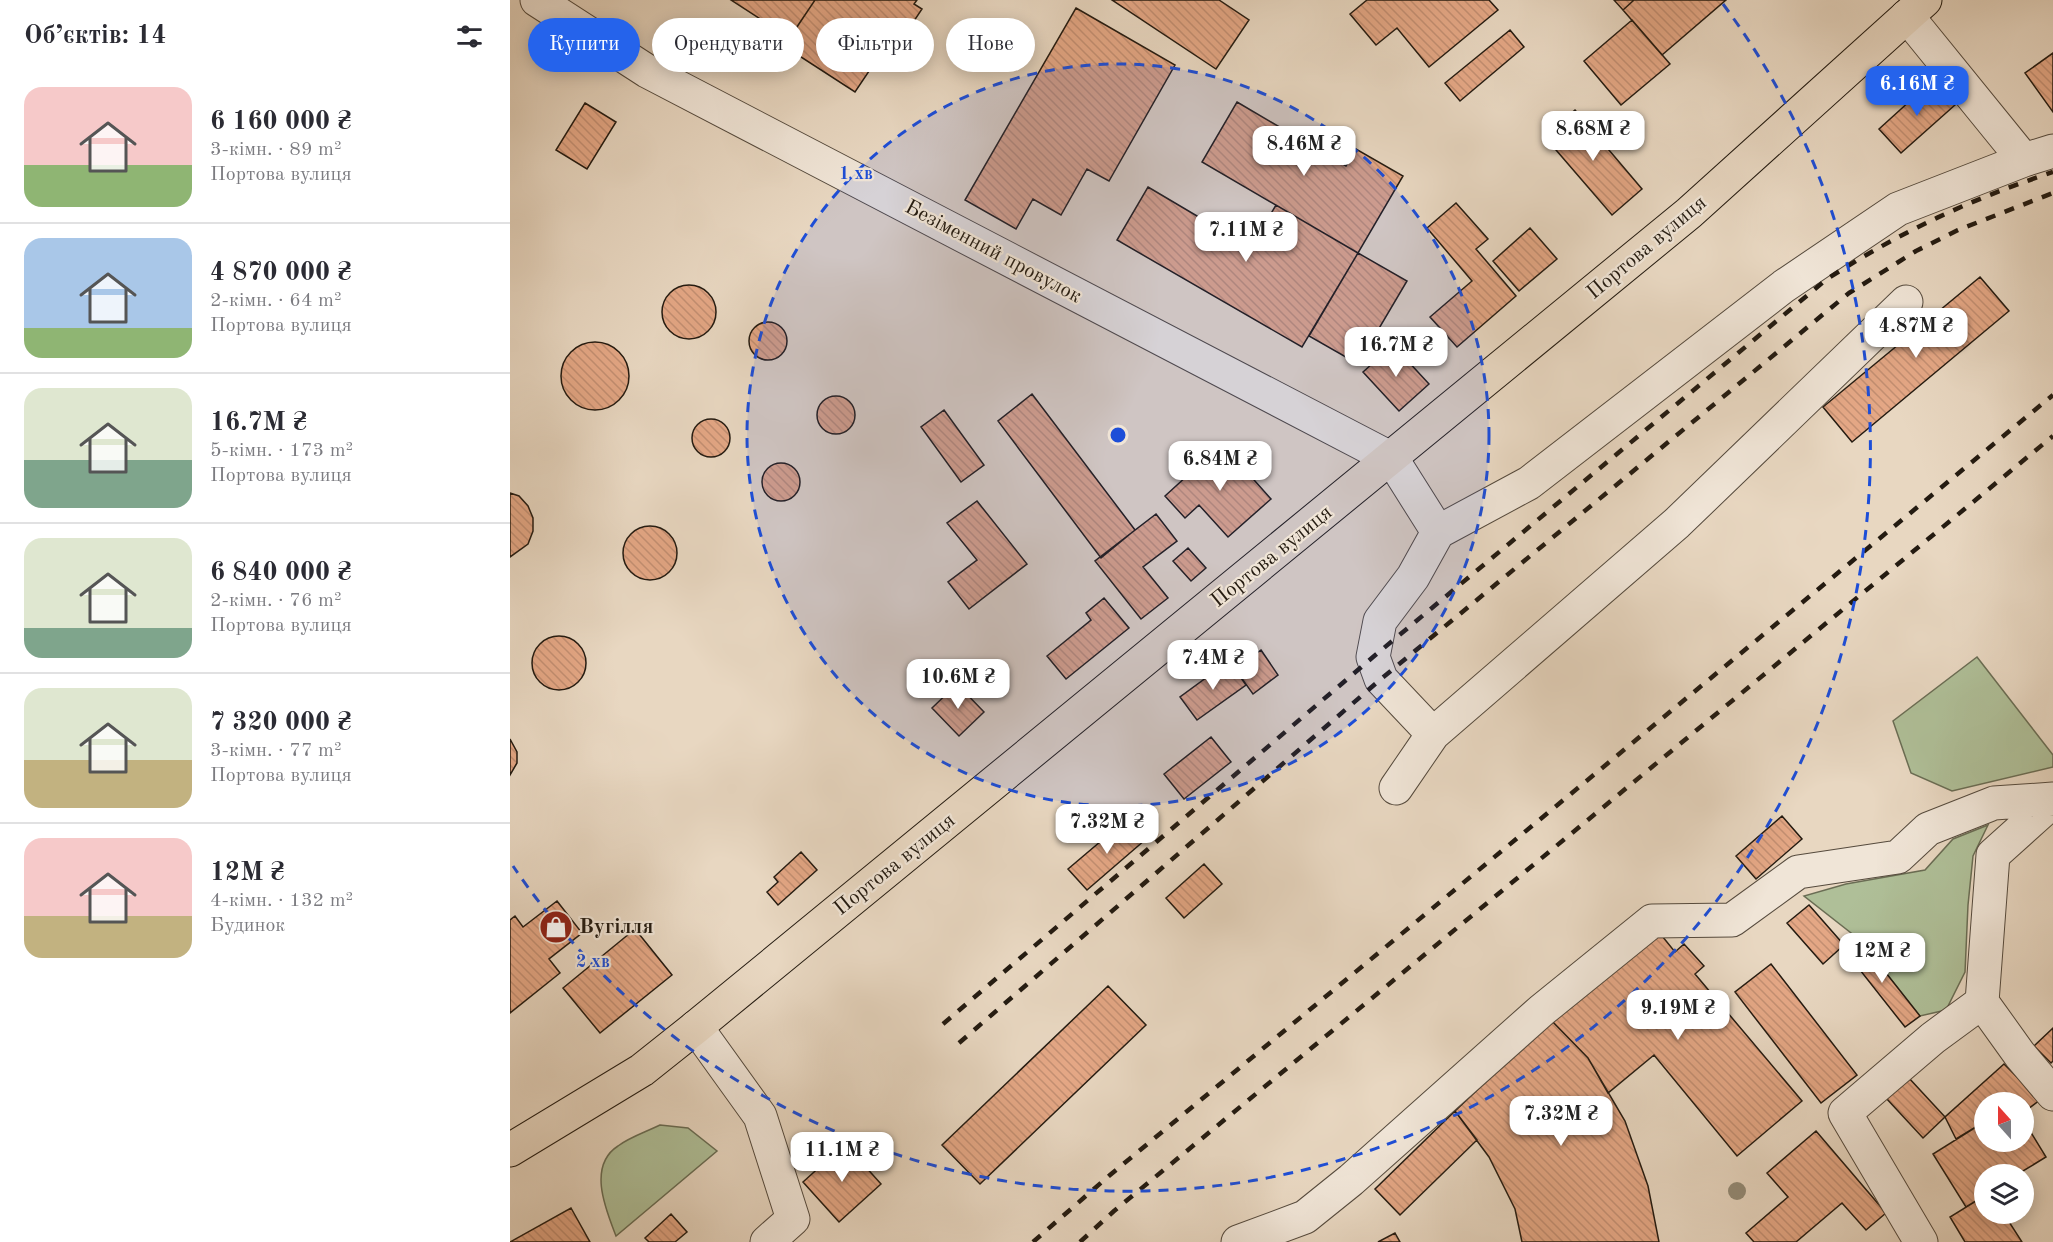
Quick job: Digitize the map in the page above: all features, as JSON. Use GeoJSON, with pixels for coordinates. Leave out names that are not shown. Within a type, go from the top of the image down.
{"type":"FeatureCollection","features":[{"type":"Feature","properties":{"kind":"main road","name":"Портова вулиця"},"geometry":{"type":"LineString","coordinates":[[510,1150],[642,1070],[696,1027],[1392,459],[1689,213],[1916,8]]}},
{"type":"Feature","properties":{"kind":"street","name":"Безіменний провулок"},"geometry":{"type":"LineString","coordinates":[[537,0],[646,71],[1392,459]]}},
{"type":"Feature","properties":{"kind":"street"},"geometry":{"type":"LineString","coordinates":[[1433,734],[1381,679],[1373,657],[1380,621],[1413,577],[1438,532],[1529,483],[1784,286],[1899,209],[2038,155],[1916,8]]}},
{"type":"Feature","properties":{"kind":"street"},"geometry":{"type":"LineString","coordinates":[[1396,788],[1433,734],[1677,524],[1906,302]]}},
{"type":"Feature","properties":{"kind":"street"},"geometry":{"type":"LineString","coordinates":[[1392,459],[1438,532]]}},
{"type":"Feature","properties":{"kind":"street"},"geometry":{"type":"LineString","coordinates":[[2053,800],[1993,855],[1985,930],[1982,1002],[2020,1055],[2053,1094]]}},
{"type":"Feature","properties":{"kind":"street"},"geometry":{"type":"LineString","coordinates":[[1238,1242],[1305,1217],[1351,1180],[1542,1010],[1652,921],[1732,920],[1798,872],[1898,856],[1928,829],[1994,803],[2053,800]]}},
{"type":"Feature","properties":{"kind":"street"},"geometry":{"type":"LineString","coordinates":[[1921,1242],[1845,1113],[1933,1038],[1982,1002]]}},
{"type":"Feature","properties":{"kind":"street"},"geometry":{"type":"LineString","coordinates":[[696,1027],[760,1116],[792,1219],[767,1242]]}},
{"type":"Feature","properties":{"kind":"green space"},"geometry":{"type":"Polygon","coordinates":[[[1977,657],[2053,755],[2053,767],[1952,791],[1911,773],[1893,721],[1977,657]]]}},
{"type":"Feature","properties":{"kind":"green space"},"geometry":{"type":"Polygon","coordinates":[[[1988,825],[1973,856],[1965,972],[1946,1010],[1920,1016],[1860,940],[1804,896],[1846,884],[1925,870],[1953,839],[1988,825]]]}},
{"type":"Feature","properties":{"kind":"green space"},"geometry":{"type":"Polygon","coordinates":[[[660,1125],[688,1128],[717,1151],[616,1236],[604,1201],[601,1176],[603,1165],[618,1146],[660,1125]]]}},
{"type":"Feature","properties":{"kind":"building"},"geometry":{"type":"Polygon","coordinates":[[[731,0],[815,0],[803,18],[759,18],[731,0]]]}},
{"type":"Feature","properties":{"kind":"building"},"geometry":{"type":"Polygon","coordinates":[[[815,0],[917,0],[914,4],[922,9],[916,18],[816,18],[816,67],[804,59],[803,18],[815,0]]]}},
{"type":"Feature","properties":{"kind":"building"},"geometry":{"type":"Polygon","coordinates":[[[1112,0],[1219,0],[1249,20],[1216,69],[1112,0]]]}},
{"type":"Feature","properties":{"kind":"building"},"geometry":{"type":"Polygon","coordinates":[[[1367,0],[1489,0],[1498,10],[1429,67],[1397,28],[1376,45],[1350,14],[1367,0]]]}},
{"type":"Feature","properties":{"kind":"building"},"geometry":{"type":"Polygon","coordinates":[[[1614,0],[1634,0],[1623,10],[1614,0]]]}},
{"type":"Feature","properties":{"kind":"building"},"geometry":{"type":"Polygon","coordinates":[[[1634,0],[1726,0],[1662,55],[1623,10],[1634,0]]]}},
{"type":"Feature","properties":{"kind":"building"},"geometry":{"type":"Polygon","coordinates":[[[1076,8],[1175,65],[1109,181],[1087,169],[1061,215],[1033,199],[1016,229],[965,200],[1076,8]]]}},
{"type":"Feature","properties":{"kind":"building"},"geometry":{"type":"Polygon","coordinates":[[[1632,20],[1670,64],[1621,105],[1584,61],[1632,20]]]}},
{"type":"Feature","properties":{"kind":"building"},"geometry":{"type":"Polygon","coordinates":[[[1510,30],[1524,47],[1460,101],[1445,83],[1510,30]]]}},
{"type":"Feature","properties":{"kind":"building"},"geometry":{"type":"Polygon","coordinates":[[[2053,53],[2053,112],[2025,73],[2053,53]]]}},
{"type":"Feature","properties":{"kind":"building"},"geometry":{"type":"Polygon","coordinates":[[[824,72],[868,72],[855,92],[824,72]]]}},
{"type":"Feature","properties":{"kind":"building"},"geometry":{"type":"Polygon","coordinates":[[[1933,80],[1955,105],[1901,153],[1879,129],[1933,80]]]}},
{"type":"Feature","properties":{"kind":"building"},"geometry":{"type":"Polygon","coordinates":[[[1237,102],[1346,166],[1356,149],[1403,176],[1358,253],[1202,162],[1237,102]]]}},
{"type":"Feature","properties":{"kind":"building"},"geometry":{"type":"Polygon","coordinates":[[[585,103],[616,122],[587,169],[556,150],[585,103]]]}},
{"type":"Feature","properties":{"kind":"building"},"geometry":{"type":"Polygon","coordinates":[[[1575,110],[1642,189],[1612,215],[1544,136],[1575,110]]]}},
{"type":"Feature","properties":{"kind":"building"},"geometry":{"type":"Polygon","coordinates":[[[1148,187],[1251,248],[1276,205],[1358,253],[1302,347],[1117,240],[1148,187]]]}},
{"type":"Feature","properties":{"kind":"building"},"geometry":{"type":"Polygon","coordinates":[[[1456,203],[1488,239],[1476,249],[1516,296],[1457,347],[1430,317],[1472,281],[1427,228],[1456,203]]]}},
{"type":"Feature","properties":{"kind":"building"},"geometry":{"type":"Polygon","coordinates":[[[1530,228],[1557,259],[1519,291],[1493,261],[1530,228]]]}},
{"type":"Feature","properties":{"kind":"building"},"geometry":{"type":"Polygon","coordinates":[[[1358,253],[1407,281],[1358,364],[1309,336],[1358,253]]]}},
{"type":"Feature","properties":{"kind":"building"},"geometry":{"type":"Polygon","coordinates":[[[1980,277],[2009,311],[1852,442],[1823,407],[1980,277]]]}},
{"type":"Feature","properties":{"kind":"building"},"geometry":{"type":"Polygon","coordinates":[[[684,285],[694,285],[704,289],[712,297],[716,312],[712,327],[704,335],[694,339],[684,339],[674,335],[666,327],[662,317],[662,307],[666,297],[674,289],[684,285]]]}},
{"type":"Feature","properties":{"kind":"building"},"geometry":{"type":"Polygon","coordinates":[[[768,322],[782,327],[787,341],[782,355],[768,360],[754,355],[749,341],[754,327],[768,322]]]}},
{"type":"Feature","properties":{"kind":"building"},"geometry":{"type":"Polygon","coordinates":[[[595,342],[608,345],[619,352],[626,363],[629,376],[626,389],[619,400],[608,407],[595,410],[582,407],[571,400],[564,389],[561,376],[564,363],[571,352],[582,345],[595,342]]]}},
{"type":"Feature","properties":{"kind":"building"},"geometry":{"type":"Polygon","coordinates":[[[1393,345],[1429,384],[1399,411],[1363,372],[1393,345]]]}},
{"type":"Feature","properties":{"kind":"building"},"geometry":{"type":"Polygon","coordinates":[[[1032,394],[1135,530],[1101,558],[998,421],[1032,394]]]}},
{"type":"Feature","properties":{"kind":"building"},"geometry":{"type":"Polygon","coordinates":[[[836,396],[850,401],[855,415],[850,429],[836,434],[822,429],[817,415],[822,401],[836,396]]]}},
{"type":"Feature","properties":{"kind":"building"},"geometry":{"type":"Polygon","coordinates":[[[944,410],[984,465],[961,482],[921,427],[944,410]]]}},
{"type":"Feature","properties":{"kind":"building"},"geometry":{"type":"Polygon","coordinates":[[[711,419],[725,424],[730,438],[725,452],[711,457],[697,452],[692,438],[697,424],[711,419]]]}},
{"type":"Feature","properties":{"kind":"building"},"geometry":{"type":"Polygon","coordinates":[[[1222,444],[1271,499],[1228,537],[1199,505],[1185,518],[1165,496],[1222,444]]]}},
{"type":"Feature","properties":{"kind":"building"},"geometry":{"type":"Polygon","coordinates":[[[781,463],[795,468],[800,482],[795,496],[781,501],[767,496],[762,482],[767,468],[781,463]]]}},
{"type":"Feature","properties":{"kind":"building"},"geometry":{"type":"Polygon","coordinates":[[[510,493],[519,496],[528,506],[533,518],[533,531],[528,544],[510,557],[510,493]]]}},
{"type":"Feature","properties":{"kind":"building"},"geometry":{"type":"Polygon","coordinates":[[[977,501],[1027,564],[969,609],[948,582],[977,560],[947,523],[977,501]]]}},
{"type":"Feature","properties":{"kind":"building"},"geometry":{"type":"Polygon","coordinates":[[[1156,514],[1177,541],[1143,567],[1168,598],[1141,619],[1095,561],[1156,514]]]}},
{"type":"Feature","properties":{"kind":"building"},"geometry":{"type":"Polygon","coordinates":[[[645,526],[655,526],[665,530],[673,538],[677,553],[673,568],[665,576],[655,580],[645,580],[635,576],[627,568],[623,558],[623,548],[627,538],[635,530],[645,526]]]}},
{"type":"Feature","properties":{"kind":"building"},"geometry":{"type":"Polygon","coordinates":[[[1188,548],[1206,568],[1191,581],[1173,561],[1188,548]]]}},
{"type":"Feature","properties":{"kind":"building"},"geometry":{"type":"Polygon","coordinates":[[[1104,598],[1129,628],[1066,679],[1047,656],[1091,620],[1086,613],[1104,598]]]}},
{"type":"Feature","properties":{"kind":"building"},"geometry":{"type":"Polygon","coordinates":[[[554,636],[564,636],[574,640],[582,648],[586,663],[582,678],[574,686],[564,690],[554,690],[544,686],[536,678],[532,668],[532,658],[536,648],[544,640],[554,636]]]}},
{"type":"Feature","properties":{"kind":"building"},"geometry":{"type":"Polygon","coordinates":[[[1261,650],[1278,675],[1253,694],[1235,669],[1261,650]]]}},
{"type":"Feature","properties":{"kind":"building"},"geometry":{"type":"Polygon","coordinates":[[[1229,661],[1246,685],[1197,720],[1180,697],[1229,661]]]}},
{"type":"Feature","properties":{"kind":"building"},"geometry":{"type":"Polygon","coordinates":[[[957,684],[984,712],[959,736],[932,708],[957,684]]]}},
{"type":"Feature","properties":{"kind":"building"},"geometry":{"type":"Polygon","coordinates":[[[1211,737],[1231,762],[1184,799],[1164,774],[1211,737]]]}},
{"type":"Feature","properties":{"kind":"building"},"geometry":{"type":"Polygon","coordinates":[[[510,739],[517,752],[517,763],[510,775],[510,739]]]}},
{"type":"Feature","properties":{"kind":"building"},"geometry":{"type":"Polygon","coordinates":[[[1782,816],[1802,839],[1756,879],[1736,856],[1782,816]]]}},
{"type":"Feature","properties":{"kind":"building"},"geometry":{"type":"Polygon","coordinates":[[[1127,819],[1145,840],[1087,890],[1068,869],[1127,819]]]}},
{"type":"Feature","properties":{"kind":"building"},"geometry":{"type":"Polygon","coordinates":[[[801,852],[817,870],[778,905],[767,892],[778,882],[774,877],[801,852]]]}},
{"type":"Feature","properties":{"kind":"building"},"geometry":{"type":"Polygon","coordinates":[[[1204,864],[1222,884],[1184,918],[1166,898],[1204,864]]]}},
{"type":"Feature","properties":{"kind":"building"},"geometry":{"type":"Polygon","coordinates":[[[557,901],[582,933],[549,959],[560,973],[510,1013],[510,920],[515,916],[523,927],[557,901]]]}},
{"type":"Feature","properties":{"kind":"building"},"geometry":{"type":"Polygon","coordinates":[[[1809,905],[1844,945],[1823,964],[1787,923],[1809,905]]]}},
{"type":"Feature","properties":{"kind":"building"},"geometry":{"type":"Polygon","coordinates":[[[635,929],[672,975],[600,1033],[563,988],[635,929]]]}},
{"type":"Feature","properties":{"kind":"building"},"geometry":{"type":"Polygon","coordinates":[[[1658,931],[1675,952],[1684,944],[1704,966],[1695,974],[1802,1101],[1737,1156],[1654,1055],[1608,1093],[1588,1058],[1551,1020],[1658,931]]]}},
{"type":"Feature","properties":{"kind":"building"},"geometry":{"type":"Polygon","coordinates":[[[1860,940],[1920,1016],[1905,1027],[1845,951],[1860,940]]]}},
{"type":"Feature","properties":{"kind":"building"},"geometry":{"type":"Polygon","coordinates":[[[1771,964],[1857,1075],[1821,1103],[1735,992],[1771,964]]]}},
{"type":"Feature","properties":{"kind":"building"},"geometry":{"type":"Polygon","coordinates":[[[1108,986],[1146,1025],[980,1184],[942,1145],[1108,986]]]}},
{"type":"Feature","properties":{"kind":"building"},"geometry":{"type":"Polygon","coordinates":[[[1551,1020],[1588,1058],[1625,1121],[1648,1186],[1659,1242],[1522,1242],[1515,1209],[1489,1157],[1455,1111],[1551,1020]]]}},
{"type":"Feature","properties":{"kind":"building"},"geometry":{"type":"Polygon","coordinates":[[[2053,1028],[2053,1061],[2051,1063],[2034,1046],[2053,1028]]]}},
{"type":"Feature","properties":{"kind":"building"},"geometry":{"type":"Polygon","coordinates":[[[2004,1064],[2032,1092],[1974,1092],[1974,1128],[1956,1139],[1945,1117],[2004,1064]]]}},
{"type":"Feature","properties":{"kind":"building"},"geometry":{"type":"Polygon","coordinates":[[[1908,1077],[1945,1117],[1923,1138],[1886,1098],[1908,1077]]]}},
{"type":"Feature","properties":{"kind":"building"},"geometry":{"type":"Polygon","coordinates":[[[2034,1094],[2040,1100],[2034,1104],[2034,1094]]]}},
{"type":"Feature","properties":{"kind":"building"},"geometry":{"type":"Polygon","coordinates":[[[1455,1111],[1477,1140],[1400,1215],[1375,1189],[1455,1111]]]}},
{"type":"Feature","properties":{"kind":"building"},"geometry":{"type":"Polygon","coordinates":[[[1974,1128],[1974,1152],[2034,1152],[2034,1137],[2046,1157],[2034,1164],[1974,1164],[1974,1202],[1966,1207],[1933,1154],[1974,1128]]]}},
{"type":"Feature","properties":{"kind":"building"},"geometry":{"type":"Polygon","coordinates":[[[1816,1131],[1886,1213],[1866,1230],[1842,1203],[1796,1242],[1754,1242],[1746,1233],[1788,1197],[1767,1173],[1816,1131]]]}},
{"type":"Feature","properties":{"kind":"building"},"geometry":{"type":"Polygon","coordinates":[[[845,1144],[881,1184],[839,1222],[803,1182],[845,1144]]]}},
{"type":"Feature","properties":{"kind":"building"},"geometry":{"type":"Polygon","coordinates":[[[1974,1202],[1974,1224],[2010,1224],[2022,1242],[1965,1242],[1950,1217],[1974,1202]]]}},
{"type":"Feature","properties":{"kind":"building"},"geometry":{"type":"Polygon","coordinates":[[[571,1208],[590,1242],[510,1242],[571,1208]]]}},
{"type":"Feature","properties":{"kind":"building"},"geometry":{"type":"Polygon","coordinates":[[[671,1214],[687,1232],[675,1242],[649,1242],[645,1238],[671,1214]]]}},
{"type":"Feature","properties":{"kind":"building"},"geometry":{"type":"Polygon","coordinates":[[[1395,1233],[1400,1242],[1378,1242],[1395,1233]]]}},
{"type":"Feature","properties":{"kind":"railway"},"geometry":{"type":"LineString","coordinates":[[943,1024],[1373,657],[1827,279],[1909,231],[1993,194],[2053,172]]}},
{"type":"Feature","properties":{"kind":"railway"},"geometry":{"type":"LineString","coordinates":[[959,1043],[1381,679],[1849,293],[1916,251],[1958,230],[2053,193]]}},
{"type":"Feature","properties":{"kind":"railway"},"geometry":{"type":"LineString","coordinates":[[1033,1242],[1110,1175],[2053,395]]}},
{"type":"Feature","properties":{"kind":"railway"},"geometry":{"type":"LineString","coordinates":[[1080,1242],[1114,1211],[2053,436]]}},
{"type":"Feature","properties":{"kind":"place","name":"Вугілля"},"geometry":{"type":"Point","coordinates":[556,927]}}]}
